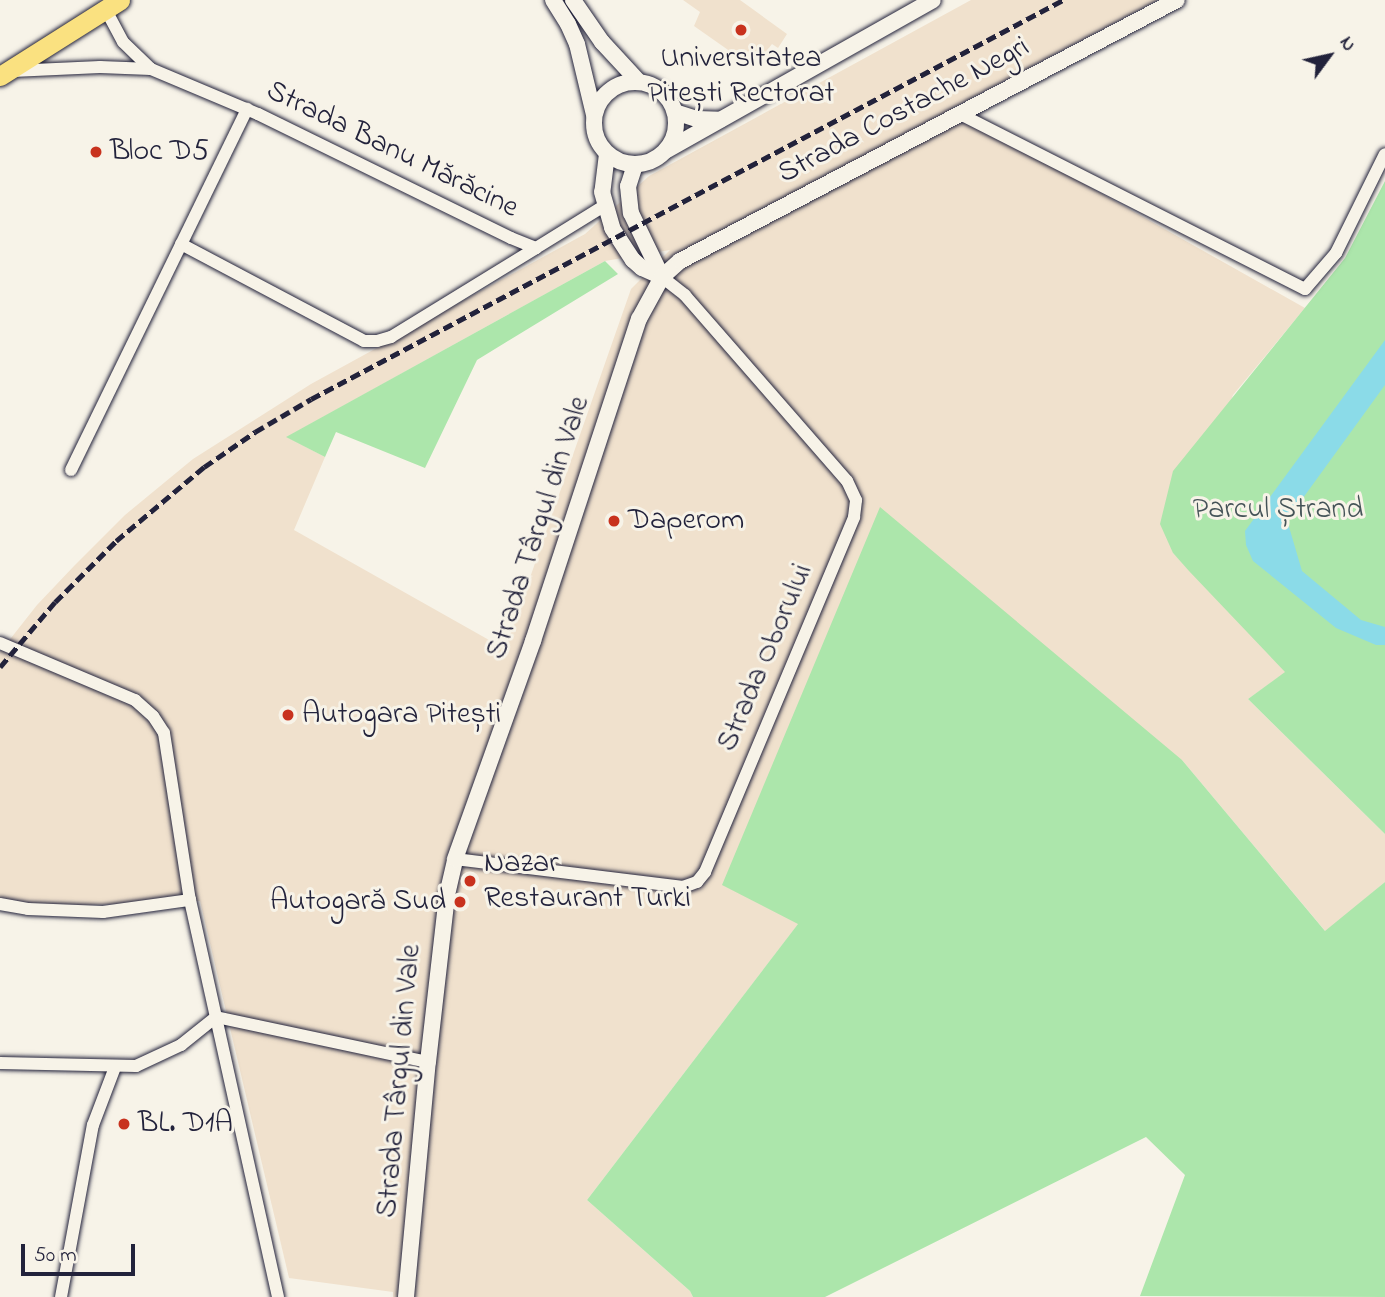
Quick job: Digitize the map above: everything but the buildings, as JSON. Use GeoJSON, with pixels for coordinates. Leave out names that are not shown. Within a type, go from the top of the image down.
{"type":"FeatureCollection","features":[{"type":"Feature","properties":{"kind":"main road"},"geometry":{"type":"LineString","coordinates":[[553,0],[577,44],[594,115],[596,136],[607,154],[635,165],[657,158],[933,0]]}},
{"type":"Feature","properties":{"kind":"main road"},"geometry":{"type":"LineString","coordinates":[[572,0],[602,42],[639,82],[662,92],[675,112],[676,126],[667,150]]}},
{"type":"Feature","properties":{"kind":"main road","name":"Strada Costache Negri"},"geometry":{"type":"LineString","coordinates":[[662,277],[680,261],[1177,0]]}},
{"type":"Feature","properties":{"kind":"main road"},"geometry":{"type":"LineString","coordinates":[[4,74],[113,5]]}},
{"type":"Feature","properties":{"kind":"main road"},"geometry":{"type":"LineString","coordinates":[[594,115],[606,94],[616,87],[639,82]]}},
{"type":"Feature","properties":{"kind":"main road"},"geometry":{"type":"LineString","coordinates":[[675,112],[697,119],[722,120]]}},
{"type":"Feature","properties":{"kind":"main road"},"geometry":{"type":"LineString","coordinates":[[607,154],[602,181],[604,206],[625,250],[642,268],[662,277]]}},
{"type":"Feature","properties":{"kind":"main road"},"geometry":{"type":"LineString","coordinates":[[635,165],[628,186],[631,213],[662,277]]}},
{"type":"Feature","properties":{"kind":"main road","name":"Strada Târgul din Vale"},"geometry":{"type":"LineString","coordinates":[[406,1297],[428,1062],[447,895],[455,859],[533,641],[639,319],[662,277]]}},
{"type":"Feature","properties":{"kind":"street","name":"Strada Banu Mărăcine"},"geometry":{"type":"LineString","coordinates":[[113,5],[123,42],[151,69]]}},
{"type":"Feature","properties":{"kind":"street","name":"Strada Banu Mărăcine"},"geometry":{"type":"LineString","coordinates":[[4,74],[100,66],[151,69],[247,109],[511,239],[537,248],[604,206]]}},
{"type":"Feature","properties":{"kind":"street"},"geometry":{"type":"LineString","coordinates":[[71,470],[247,109]]}},
{"type":"Feature","properties":{"kind":"street"},"geometry":{"type":"LineString","coordinates":[[960,114],[1305,289],[1336,253],[1385,154]]}},
{"type":"Feature","properties":{"kind":"street"},"geometry":{"type":"LineString","coordinates":[[181,244],[365,341],[391,337],[537,248]]}},
{"type":"Feature","properties":{"kind":"street","name":"Strada Oborului"},"geometry":{"type":"LineString","coordinates":[[455,859],[682,887],[697,882],[705,872],[854,517],[856,500],[847,481],[685,295],[662,277]]}},
{"type":"Feature","properties":{"kind":"street"},"geometry":{"type":"LineString","coordinates":[[0,643],[135,700],[153,716],[164,733],[190,900],[278,1297]]}},
{"type":"Feature","properties":{"kind":"street"},"geometry":{"type":"LineString","coordinates":[[0,904],[28,909],[103,912],[190,900]]}},
{"type":"Feature","properties":{"kind":"street"},"geometry":{"type":"LineString","coordinates":[[216,1017],[428,1062]]}},
{"type":"Feature","properties":{"kind":"street"},"geometry":{"type":"LineString","coordinates":[[0,1063],[135,1066],[181,1045],[216,1017]]}},
{"type":"Feature","properties":{"kind":"street"},"geometry":{"type":"LineString","coordinates":[[61,1297],[93,1125],[116,1067]]}},
{"type":"Feature","properties":{"kind":"shaded area","name":"Universitatea Pitești Rectorat"},"geometry":{"type":"Polygon","coordinates":[[[683,0],[740,0],[787,34],[778,48],[772,44],[762,57],[741,59],[694,26],[700,12],[683,0]]]}},
{"type":"Feature","properties":{"kind":"shaded area"},"geometry":{"type":"Polygon","coordinates":[[[971,0],[1158,0],[951,109],[1305,308],[1233,395],[1173,553],[1286,672],[1248,699],[1385,834],[1385,882],[1326,932],[1182,760],[723,885],[799,923],[587,1200],[690,1291],[693,1297],[393,1297],[393,1292],[289,1278],[200,901],[57,906],[0,903],[0,652],[37,605],[125,515],[193,459],[311,384],[585,234],[649,176],[971,0]],[[670,250],[605,261],[287,437],[325,457],[294,530],[505,649],[631,289],[670,250]]]}},
{"type":"Feature","properties":{"kind":"green space","name":"Parcul Ștrand"},"geometry":{"type":"Polygon","coordinates":[[[1385,181],[1385,834],[1248,699],[1285,672],[1173,553],[1160,524],[1173,471],[1345,258],[1385,181]]]}},
{"type":"Feature","properties":{"kind":"green space"},"geometry":{"type":"Polygon","coordinates":[[[605,261],[618,274],[477,360],[425,468],[336,432],[325,457],[286,437],[605,261]]]}},
{"type":"Feature","properties":{"kind":"green space"},"geometry":{"type":"Polygon","coordinates":[[[880,507],[1182,760],[1325,931],[1385,882],[1385,1297],[1140,1296],[1185,1175],[1146,1137],[825,1297],[693,1297],[690,1291],[587,1200],[798,924],[722,885],[880,507]]]}},
{"type":"Feature","properties":{"kind":"water"},"geometry":{"type":"Polygon","coordinates":[[[1385,340],[1385,385],[1287,520],[1302,571],[1361,620],[1385,627],[1385,645],[1376,645],[1336,628],[1253,561],[1246,545],[1245,531],[1385,340]]]}},
{"type":"Feature","properties":{"kind":"railway"},"geometry":{"type":"LineString","coordinates":[[0,667],[55,602],[116,541],[204,467],[255,432],[311,399],[1063,0]]}},
{"type":"Feature","properties":{"kind":"place","name":"Universitatea Pitești Rectorat"},"geometry":{"type":"Point","coordinates":[741,30]}},
{"type":"Feature","properties":{"kind":"place","name":"Bloc D5"},"geometry":{"type":"Point","coordinates":[96,152]}},
{"type":"Feature","properties":{"kind":"place","name":"Daperom"},"geometry":{"type":"Point","coordinates":[614,521]}},
{"type":"Feature","properties":{"kind":"place","name":"Autogara Pitești"},"geometry":{"type":"Point","coordinates":[288,715]}},
{"type":"Feature","properties":{"kind":"place","name":"Nazar Restaurant Turki"},"geometry":{"type":"Point","coordinates":[470,881]}},
{"type":"Feature","properties":{"kind":"place","name":"Autogară Sud"},"geometry":{"type":"Point","coordinates":[460,902]}},
{"type":"Feature","properties":{"kind":"place","name":"BL. D1A"},"geometry":{"type":"Point","coordinates":[124,1124]}}]}
